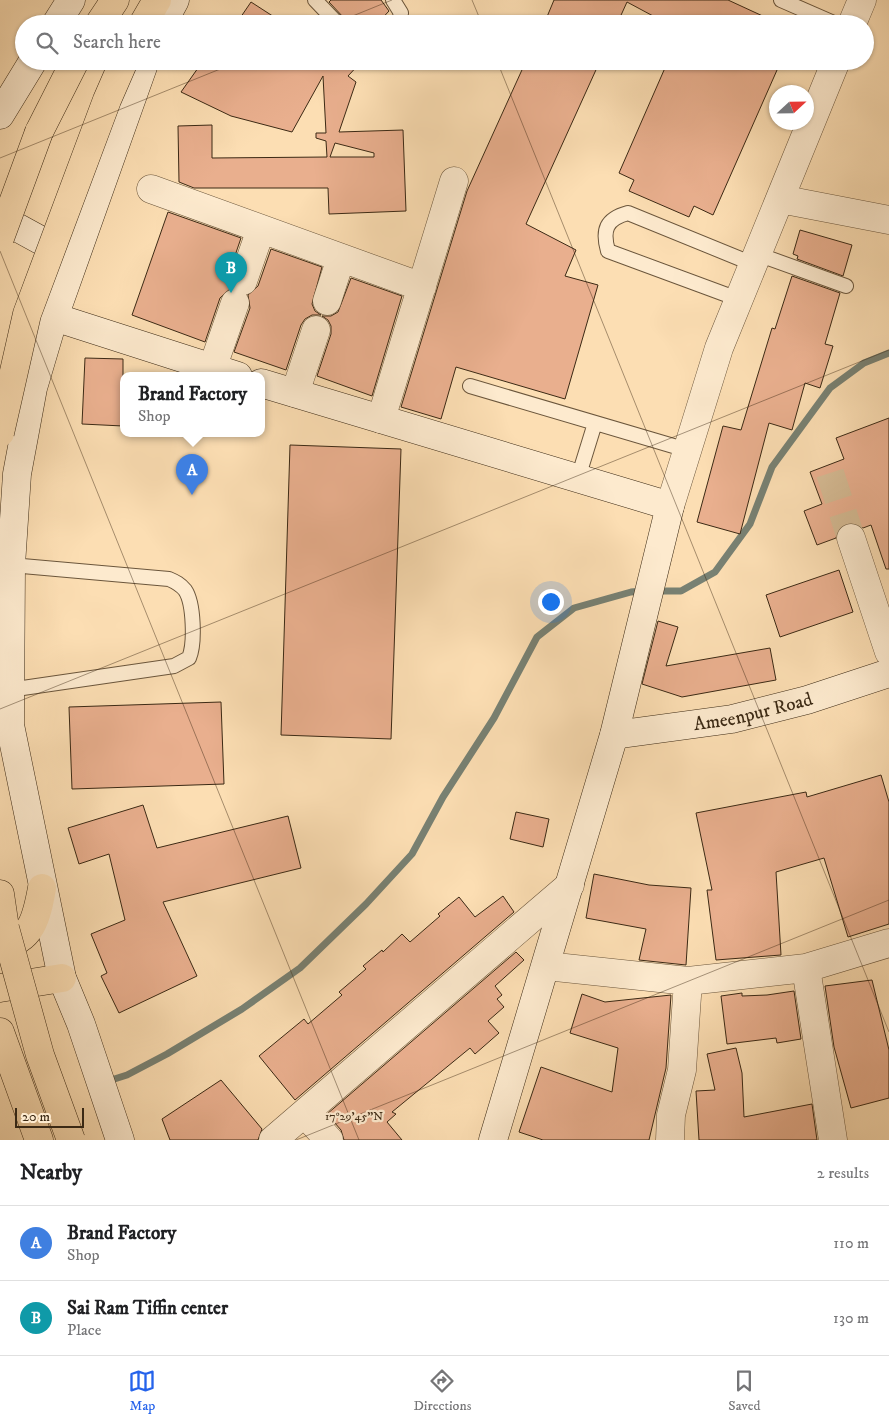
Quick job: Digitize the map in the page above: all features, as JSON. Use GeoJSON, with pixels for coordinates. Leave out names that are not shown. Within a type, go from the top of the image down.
{"type":"FeatureCollection","features":[{"type":"Feature","properties":{"kind":"main road"},"geometry":{"type":"LineString","coordinates":[[105,15],[115,0]]}},
{"type":"Feature","properties":{"kind":"main road"},"geometry":{"type":"LineString","coordinates":[[148,15],[157,0]]}},
{"type":"Feature","properties":{"kind":"main road"},"geometry":{"type":"LineString","coordinates":[[0,238],[39,132],[70,70]]}},
{"type":"Feature","properties":{"kind":"main road"},"geometry":{"type":"LineString","coordinates":[[0,433],[27,314],[107,100],[120,70]]}},
{"type":"Feature","properties":{"kind":"main road"},"geometry":{"type":"LineString","coordinates":[[0,945],[24,938],[33,925],[42,888]]}},
{"type":"Feature","properties":{"kind":"main road"},"geometry":{"type":"LineString","coordinates":[[0,894],[13,965],[40,1055],[71,1140]]}},
{"type":"Feature","properties":{"kind":"main road"},"geometry":{"type":"LineString","coordinates":[[0,988],[62,978]]}},
{"type":"Feature","properties":{"kind":"main road"},"geometry":{"type":"LineString","coordinates":[[0,1032],[39,1140]]}},
{"type":"Feature","properties":{"kind":"street"},"geometry":{"type":"LineString","coordinates":[[62,15],[71,0]]}},
{"type":"Feature","properties":{"kind":"street"},"geometry":{"type":"LineString","coordinates":[[167,15],[175,0]]}},
{"type":"Feature","properties":{"kind":"street"},"geometry":{"type":"LineString","coordinates":[[856,15],[862,0]]}},
{"type":"Feature","properties":{"kind":"street"},"geometry":{"type":"LineString","coordinates":[[0,115],[28,70]]}},
{"type":"Feature","properties":{"kind":"street"},"geometry":{"type":"LineString","coordinates":[[119,1138],[81,1024],[62,978],[10,725],[11,565],[16,474],[33,388],[54,318],[141,70]]}},
{"type":"Feature","properties":{"kind":"street"},"geometry":{"type":"LineString","coordinates":[[493,1140],[614,735],[670,506],[719,348],[832,70]]}},
{"type":"Feature","properties":{"kind":"street"},"geometry":{"type":"LineString","coordinates":[[381,420],[454,181]]}},
{"type":"Feature","properties":{"kind":"street"},"geometry":{"type":"LineString","coordinates":[[151,189],[422,286]]}},
{"type":"Feature","properties":{"kind":"street"},"geometry":{"type":"LineString","coordinates":[[780,200],[889,220]]}},
{"type":"Feature","properties":{"kind":"street"},"geometry":{"type":"LineString","coordinates":[[0,218],[75,259]]}},
{"type":"Feature","properties":{"kind":"street"},"geometry":{"type":"LineString","coordinates":[[212,368],[261,229]]}},
{"type":"Feature","properties":{"kind":"street"},"geometry":{"type":"LineString","coordinates":[[327,301],[341,258]]}},
{"type":"Feature","properties":{"kind":"street"},"geometry":{"type":"LineString","coordinates":[[54,318],[225,372]]}},
{"type":"Feature","properties":{"kind":"street"},"geometry":{"type":"LineString","coordinates":[[295,393],[316,330]]}},
{"type":"Feature","properties":{"kind":"street"},"geometry":{"type":"LineString","coordinates":[[265,384],[670,506]]}},
{"type":"Feature","properties":{"kind":"street"},"geometry":{"type":"LineString","coordinates":[[851,538],[889,652]]}},
{"type":"Feature","properties":{"kind":"street","name":"Ameenpur Road"},"geometry":{"type":"LineString","coordinates":[[614,735],[732,719],[807,700],[889,673]]}},
{"type":"Feature","properties":{"kind":"street"},"geometry":{"type":"LineString","coordinates":[[272,1140],[305,1114],[570,885]]}},
{"type":"Feature","properties":{"kind":"street"},"geometry":{"type":"LineString","coordinates":[[546,966],[688,981],[806,968],[889,943]]}},
{"type":"Feature","properties":{"kind":"street"},"geometry":{"type":"LineString","coordinates":[[806,968],[833,1140]]}},
{"type":"Feature","properties":{"kind":"street"},"geometry":{"type":"LineString","coordinates":[[670,1140],[671,1115],[682,1070],[688,981]]}},
{"type":"Feature","properties":{"kind":"street"},"geometry":{"type":"LineString","coordinates":[[305,1114],[329,1140]]}},
{"type":"Feature","properties":{"kind":"lane"},"geometry":{"type":"LineString","coordinates":[[314,0],[329,15]]}},
{"type":"Feature","properties":{"kind":"lane"},"geometry":{"type":"LineString","coordinates":[[394,0],[400,15]]}},
{"type":"Feature","properties":{"kind":"lane"},"geometry":{"type":"LineString","coordinates":[[781,0],[815,15]]}},
{"type":"Feature","properties":{"kind":"lane"},"geometry":{"type":"LineString","coordinates":[[738,299],[608,251],[604,235],[609,223],[618,216],[628,213],[755,259],[846,286]]}},
{"type":"Feature","properties":{"kind":"lane"},"geometry":{"type":"LineString","coordinates":[[470,386],[687,450]]}},
{"type":"Feature","properties":{"kind":"lane"},"geometry":{"type":"LineString","coordinates":[[578,478],[595,423]]}},
{"type":"Feature","properties":{"kind":"lane"},"geometry":{"type":"LineString","coordinates":[[9,690],[174,666],[189,658],[192,642],[191,606],[186,592],[179,583],[169,579],[11,565]]}},
{"type":"Feature","properties":{"kind":"building"},"geometry":{"type":"Polygon","coordinates":[[[331,0],[381,0],[389,11],[385,15],[341,15],[329,2],[331,0]]]}},
{"type":"Feature","properties":{"kind":"building"},"geometry":{"type":"Polygon","coordinates":[[[554,0],[728,0],[760,15],[651,15],[627,2],[621,15],[548,15],[554,0]]]}},
{"type":"Feature","properties":{"kind":"building"},"geometry":{"type":"Polygon","coordinates":[[[251,2],[271,15],[242,15],[251,2]]]}},
{"type":"Feature","properties":{"kind":"building"},"geometry":{"type":"Polygon","coordinates":[[[197,70],[354,70],[348,76],[356,82],[339,132],[403,130],[406,211],[329,214],[328,188],[194,188],[179,182],[178,126],[212,125],[212,158],[327,157],[326,141],[316,138],[316,133],[326,133],[323,76],[292,132],[231,116],[181,92],[197,70]],[[335,143],[330,157],[374,157],[374,153],[335,143]]]}},
{"type":"Feature","properties":{"kind":"building"},"geometry":{"type":"Polygon","coordinates":[[[522,70],[596,70],[526,224],[576,250],[565,276],[598,285],[565,399],[456,367],[441,419],[401,407],[467,191],[522,70]]]}},
{"type":"Feature","properties":{"kind":"building"},"geometry":{"type":"Polygon","coordinates":[[[664,70],[777,70],[713,215],[694,206],[689,217],[629,191],[634,180],[619,173],[664,70]]]}},
{"type":"Feature","properties":{"kind":"building"},"geometry":{"type":"Polygon","coordinates":[[[168,212],[241,238],[228,276],[230,289],[220,298],[205,342],[132,315],[168,212]]]}},
{"type":"Feature","properties":{"kind":"building"},"geometry":{"type":"Polygon","coordinates":[[[800,230],[852,245],[843,276],[797,259],[798,256],[793,254],[800,230]]]}},
{"type":"Feature","properties":{"kind":"building"},"geometry":{"type":"Polygon","coordinates":[[[271,249],[322,267],[312,304],[315,311],[321,315],[312,315],[305,319],[301,325],[286,370],[234,352],[250,308],[248,295],[258,286],[271,249]]]}},
{"type":"Feature","properties":{"kind":"building"},"geometry":{"type":"Polygon","coordinates":[[[792,276],[840,293],[825,344],[833,346],[820,388],[805,383],[792,430],[769,423],[740,534],[697,522],[723,426],[741,430],[772,328],[775,329],[792,276]]]}},
{"type":"Feature","properties":{"kind":"building"},"geometry":{"type":"Polygon","coordinates":[[[351,278],[402,296],[372,396],[317,376],[331,334],[331,326],[328,320],[322,316],[331,316],[338,312],[351,278]]]}},
{"type":"Feature","properties":{"kind":"building"},"geometry":{"type":"Polygon","coordinates":[[[85,358],[123,359],[123,372],[120,372],[120,426],[82,424],[85,358]]]}},
{"type":"Feature","properties":{"kind":"building"},"geometry":{"type":"Polygon","coordinates":[[[889,418],[889,569],[886,569],[871,525],[863,528],[855,523],[846,523],[839,528],[836,538],[817,545],[804,511],[822,504],[810,472],[844,459],[836,438],[889,418]]]}},
{"type":"Feature","properties":{"kind":"building"},"geometry":{"type":"Polygon","coordinates":[[[290,445],[401,449],[391,739],[281,735],[290,445]]]}},
{"type":"Feature","properties":{"kind":"building"},"geometry":{"type":"Polygon","coordinates":[[[839,570],[853,612],[780,637],[766,595],[839,570]]]}},
{"type":"Feature","properties":{"kind":"building"},"geometry":{"type":"Polygon","coordinates":[[[658,621],[678,627],[666,666],[770,648],[776,680],[682,697],[642,684],[658,621]]]}},
{"type":"Feature","properties":{"kind":"building"},"geometry":{"type":"Polygon","coordinates":[[[221,702],[224,784],[72,789],[69,707],[221,702]]]}},
{"type":"Feature","properties":{"kind":"building"},"geometry":{"type":"Polygon","coordinates":[[[881,775],[889,802],[889,924],[848,937],[824,858],[776,872],[781,955],[716,960],[707,890],[712,890],[696,813],[806,792],[807,797],[881,775]]]}},
{"type":"Feature","properties":{"kind":"building"},"geometry":{"type":"Polygon","coordinates":[[[143,805],[157,848],[288,816],[301,868],[163,902],[197,976],[119,1013],[101,976],[107,973],[91,934],[125,920],[109,854],[79,864],[68,828],[143,805]]]}},
{"type":"Feature","properties":{"kind":"building"},"geometry":{"type":"Polygon","coordinates":[[[516,812],[549,819],[543,847],[510,839],[516,812]]]}},
{"type":"Feature","properties":{"kind":"building"},"geometry":{"type":"Polygon","coordinates":[[[594,874],[649,885],[691,888],[686,965],[639,960],[646,929],[586,918],[594,874]]]}},
{"type":"Feature","properties":{"kind":"building"},"geometry":{"type":"Polygon","coordinates":[[[503,896],[514,912],[295,1100],[259,1056],[304,1019],[308,1024],[342,995],[339,992],[366,969],[363,966],[382,950],[383,952],[402,934],[410,942],[440,916],[438,914],[459,897],[475,917],[503,896]]]}},
{"type":"Feature","properties":{"kind":"building"},"geometry":{"type":"Polygon","coordinates":[[[516,952],[524,960],[495,986],[502,995],[497,999],[504,1007],[488,1021],[499,1033],[475,1054],[470,1048],[392,1112],[396,1114],[387,1122],[402,1140],[344,1140],[341,1130],[327,1114],[516,952]]]}},
{"type":"Feature","properties":{"kind":"building"},"geometry":{"type":"Polygon","coordinates":[[[872,980],[889,1050],[889,1098],[851,1108],[834,1047],[825,986],[872,980]]]}},
{"type":"Feature","properties":{"kind":"building"},"geometry":{"type":"Polygon","coordinates":[[[794,991],[801,1039],[777,1043],[776,1038],[727,1044],[721,996],[742,993],[742,996],[767,995],[794,991]]]}},
{"type":"Feature","properties":{"kind":"building"},"geometry":{"type":"Polygon","coordinates":[[[582,994],[605,1002],[671,995],[666,1068],[649,1140],[543,1140],[519,1132],[541,1067],[612,1092],[618,1048],[570,1033],[582,994]]]}},
{"type":"Feature","properties":{"kind":"building"},"geometry":{"type":"Polygon","coordinates":[[[736,1048],[742,1073],[744,1117],[812,1104],[817,1140],[699,1140],[696,1091],[715,1090],[707,1054],[736,1048]]]}},
{"type":"Feature","properties":{"kind":"building"},"geometry":{"type":"Polygon","coordinates":[[[221,1080],[262,1129],[258,1140],[170,1140],[162,1119],[221,1080]]]}},
{"type":"Feature","properties":{"kind":"waterway"},"geometry":{"type":"LineString","coordinates":[[655,591],[681,591],[715,572],[750,524],[772,467],[830,388],[864,363],[889,353]]}},
{"type":"Feature","properties":{"kind":"waterway"},"geometry":{"type":"LineString","coordinates":[[105,1082],[127,1075],[167,1054],[242,1009],[300,968],[366,904],[412,854],[443,797],[494,718],[537,637],[574,608],[631,592],[642,591]]}},
{"type":"Feature","properties":{"kind":"tunnel"},"geometry":{"type":"LineString","coordinates":[[830,473],[851,538]]}},
{"type":"Feature","properties":{"kind":"place","name":"Sai Ram Tiffin center"},"geometry":{"type":"Point","coordinates":[231,293]}},
{"type":"Feature","properties":{"kind":"place","name":"Brand Factory"},"geometry":{"type":"Point","coordinates":[192,495]}}]}
